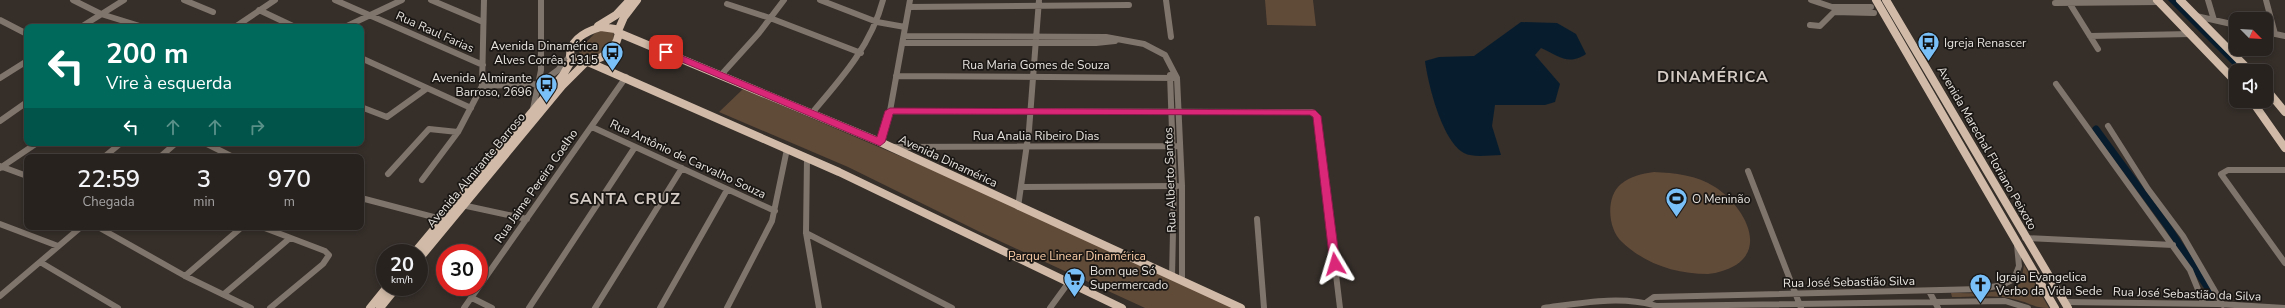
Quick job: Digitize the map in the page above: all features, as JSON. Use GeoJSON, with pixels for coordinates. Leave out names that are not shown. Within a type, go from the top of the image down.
{"type":"FeatureCollection","features":[{"type":"Feature","properties":{"kind":"main road","name":"Avenida Almirante Barroso"},"geometry":{"type":"LineString","coordinates":[[421,244],[563,75],[572,57],[570,50],[572,44],[581,35],[616,15],[630,0]]}},
{"type":"Feature","properties":{"kind":"main road","name":"Avenida Almirante Barroso"},"geometry":{"type":"LineString","coordinates":[[428,248],[562,86],[587,62],[603,56],[610,50],[618,40],[624,17],[637,0]]}},
{"type":"Feature","properties":{"kind":"main road","name":"Avenida Marechal Floriano Peixoto"},"geometry":{"type":"LineString","coordinates":[[1876,0],[2055,308]]}},
{"type":"Feature","properties":{"kind":"main road","name":"Avenida Marechal Floriano Peixoto"},"geometry":{"type":"LineString","coordinates":[[1886,0],[2025,238],[2066,305]]}},
{"type":"Feature","properties":{"kind":"main road"},"geometry":{"type":"LineString","coordinates":[[2180,0],[2243,64]]}},
{"type":"Feature","properties":{"kind":"main road"},"geometry":{"type":"LineString","coordinates":[[2158,1],[2229,75]]}},
{"type":"Feature","properties":{"kind":"main road","name":"Avenida Dinamérica"},"geometry":{"type":"LineString","coordinates":[[592,29],[605,27],[619,32],[880,142],[1018,207],[1241,308]]}},
{"type":"Feature","properties":{"kind":"main road"},"geometry":{"type":"LineString","coordinates":[[572,57],[626,77],[807,158],[1122,308]]}},
{"type":"Feature","properties":{"kind":"main road"},"geometry":{"type":"LineString","coordinates":[[2273,97],[2283,108]]}},
{"type":"Feature","properties":{"kind":"main road"},"geometry":{"type":"LineString","coordinates":[[2257,108],[2285,148]]}},
{"type":"Feature","properties":{"kind":"main road"},"geometry":{"type":"LineString","coordinates":[[370,308],[380,296]]}},
{"type":"Feature","properties":{"kind":"main road"},"geometry":{"type":"LineString","coordinates":[[380,308],[390,296]]}},
{"type":"Feature","properties":{"kind":"street"},"geometry":{"type":"LineString","coordinates":[[73,0],[101,14],[122,18],[136,24]]}},
{"type":"Feature","properties":{"kind":"street"},"geometry":{"type":"LineString","coordinates":[[86,24],[124,0]]}},
{"type":"Feature","properties":{"kind":"street"},"geometry":{"type":"LineString","coordinates":[[184,0],[213,12]]}},
{"type":"Feature","properties":{"kind":"street"},"geometry":{"type":"LineString","coordinates":[[239,24],[274,0]]}},
{"type":"Feature","properties":{"kind":"street","name":"Rua Raul Farias"},"geometry":{"type":"LineString","coordinates":[[335,0],[483,65]]}},
{"type":"Feature","properties":{"kind":"street"},"geometry":{"type":"LineString","coordinates":[[351,24],[402,0]]}},
{"type":"Feature","properties":{"kind":"street"},"geometry":{"type":"LineString","coordinates":[[431,0],[483,22]]}},
{"type":"Feature","properties":{"kind":"street"},"geometry":{"type":"LineString","coordinates":[[422,180],[458,132],[482,86],[484,0]]}},
{"type":"Feature","properties":{"kind":"street"},"geometry":{"type":"LineString","coordinates":[[533,109],[541,70],[541,0]]}},
{"type":"Feature","properties":{"kind":"street"},"geometry":{"type":"LineString","coordinates":[[721,75],[784,0]]}},
{"type":"Feature","properties":{"kind":"street"},"geometry":{"type":"LineString","coordinates":[[820,0],[877,22],[905,26]]}},
{"type":"Feature","properties":{"kind":"street"},"geometry":{"type":"LineString","coordinates":[[811,114],[861,53],[877,22],[883,0]]}},
{"type":"Feature","properties":{"kind":"street"},"geometry":{"type":"LineString","coordinates":[[880,142],[890,111],[910,0]]}},
{"type":"Feature","properties":{"kind":"street"},"geometry":{"type":"LineString","coordinates":[[1166,0],[1171,37]]}},
{"type":"Feature","properties":{"kind":"street"},"geometry":{"type":"LineString","coordinates":[[1811,0],[1832,7],[1871,7]]}},
{"type":"Feature","properties":{"kind":"street"},"geometry":{"type":"LineString","coordinates":[[2208,0],[2214,20]]}},
{"type":"Feature","properties":{"kind":"street"},"geometry":{"type":"LineString","coordinates":[[2266,0],[2275,34],[2285,36]]}},
{"type":"Feature","properties":{"kind":"street"},"geometry":{"type":"LineString","coordinates":[[2055,3],[2070,4],[2158,1]]}},
{"type":"Feature","properties":{"kind":"street"},"geometry":{"type":"LineString","coordinates":[[909,7],[1039,3],[1129,5]]}},
{"type":"Feature","properties":{"kind":"street"},"geometry":{"type":"LineString","coordinates":[[1018,207],[1023,187],[1031,110],[1039,3]]}},
{"type":"Feature","properties":{"kind":"street"},"geometry":{"type":"LineString","coordinates":[[727,4],[770,18],[861,53]]}},
{"type":"Feature","properties":{"kind":"street"},"geometry":{"type":"LineString","coordinates":[[2070,4],[2098,49]]}},
{"type":"Feature","properties":{"kind":"street"},"geometry":{"type":"LineString","coordinates":[[259,10],[289,24]]}},
{"type":"Feature","properties":{"kind":"street"},"geometry":{"type":"LineString","coordinates":[[1810,25],[1816,27],[1820,26],[1834,12],[1874,13]]}},
{"type":"Feature","properties":{"kind":"street"},"geometry":{"type":"LineString","coordinates":[[2196,16],[2229,23]]}},
{"type":"Feature","properties":{"kind":"street"},"geometry":{"type":"LineString","coordinates":[[0,20],[24,32]]}},
{"type":"Feature","properties":{"kind":"street"},"geometry":{"type":"LineString","coordinates":[[2090,36],[2191,34]]}},
{"type":"Feature","properties":{"kind":"street"},"geometry":{"type":"LineString","coordinates":[[904,36],[1096,43],[1120,40],[1144,44],[1160,50],[1168,59],[1177,78]]}},
{"type":"Feature","properties":{"kind":"street"},"geometry":{"type":"LineString","coordinates":[[903,43],[1036,40]]}},
{"type":"Feature","properties":{"kind":"street"},"geometry":{"type":"LineString","coordinates":[[482,86],[539,84],[572,57]]}},
{"type":"Feature","properties":{"kind":"street"},"geometry":{"type":"LineString","coordinates":[[364,59],[426,89],[471,108]]}},
{"type":"Feature","properties":{"kind":"street"},"geometry":{"type":"LineString","coordinates":[[0,78],[24,63]]}},
{"type":"Feature","properties":{"kind":"street"},"geometry":{"type":"LineString","coordinates":[[1172,277],[1174,186],[1169,78],[1173,70]]}},
{"type":"Feature","properties":{"kind":"street","name":"Rua Maria Gomes de Souza"},"geometry":{"type":"LineString","coordinates":[[896,76],[1177,78]]}},
{"type":"Feature","properties":{"kind":"street","name":"Rua Jaime Pereira Coelho"},"geometry":{"type":"LineString","coordinates":[[464,308],[626,77]]}},
{"type":"Feature","properties":{"kind":"street","name":"Rua Alberto Santos"},"geometry":{"type":"LineString","coordinates":[[1177,78],[1182,186],[1182,281]]}},
{"type":"Feature","properties":{"kind":"street"},"geometry":{"type":"LineString","coordinates":[[2056,84],[2190,270],[2204,304]]}},
{"type":"Feature","properties":{"kind":"street"},"geometry":{"type":"LineString","coordinates":[[364,109],[381,116],[390,116],[426,89]]}},
{"type":"Feature","properties":{"kind":"street"},"geometry":{"type":"LineString","coordinates":[[0,121],[24,105]]}},
{"type":"Feature","properties":{"kind":"street"},"geometry":{"type":"LineString","coordinates":[[890,111],[1178,110],[1312,112],[1317,116],[1340,308]]}},
{"type":"Feature","properties":{"kind":"street"},"geometry":{"type":"LineString","coordinates":[[2108,126],[2148,189],[2183,236],[2221,306]]}},
{"type":"Feature","properties":{"kind":"street","name":"Rua Antônio de Carvalho Souza"},"geometry":{"type":"LineString","coordinates":[[592,127],[775,212]]}},
{"type":"Feature","properties":{"kind":"street"},"geometry":{"type":"LineString","coordinates":[[388,174],[429,129],[458,132]]}},
{"type":"Feature","properties":{"kind":"street"},"geometry":{"type":"LineString","coordinates":[[1,167],[32,146]]}},
{"type":"Feature","properties":{"kind":"street"},"geometry":{"type":"LineString","coordinates":[[108,154],[117,146]]}},
{"type":"Feature","properties":{"kind":"street"},"geometry":{"type":"LineString","coordinates":[[163,154],[173,146]]}},
{"type":"Feature","properties":{"kind":"street"},"geometry":{"type":"LineString","coordinates":[[211,146],[227,154]]}},
{"type":"Feature","properties":{"kind":"street","name":"Rua Analia Ribeiro Dias"},"geometry":{"type":"LineString","coordinates":[[892,148],[1180,146]]}},
{"type":"Feature","properties":{"kind":"street"},"geometry":{"type":"LineString","coordinates":[[530,308],[635,147]]}},
{"type":"Feature","properties":{"kind":"street"},"geometry":{"type":"LineString","coordinates":[[726,308],[766,234],[775,212],[787,149]]}},
{"type":"Feature","properties":{"kind":"street"},"geometry":{"type":"LineString","coordinates":[[807,158],[806,233],[819,308]]}},
{"type":"Feature","properties":{"kind":"street"},"geometry":{"type":"LineString","coordinates":[[1,167],[24,175]]}},
{"type":"Feature","properties":{"kind":"street"},"geometry":{"type":"LineString","coordinates":[[595,308],[682,168]]}},
{"type":"Feature","properties":{"kind":"street"},"geometry":{"type":"LineString","coordinates":[[2285,170],[2222,172],[2222,178],[2285,263]]}},
{"type":"Feature","properties":{"kind":"street"},"geometry":{"type":"LineString","coordinates":[[1748,171],[1800,306]]}},
{"type":"Feature","properties":{"kind":"street"},"geometry":{"type":"LineString","coordinates":[[1023,187],[1182,186]]}},
{"type":"Feature","properties":{"kind":"street"},"geometry":{"type":"LineString","coordinates":[[660,308],[727,190]]}},
{"type":"Feature","properties":{"kind":"street"},"geometry":{"type":"LineString","coordinates":[[364,199],[441,219]]}},
{"type":"Feature","properties":{"kind":"street"},"geometry":{"type":"LineString","coordinates":[[462,205],[526,219]]}},
{"type":"Feature","properties":{"kind":"street"},"geometry":{"type":"LineString","coordinates":[[1257,219],[1264,308]]}},
{"type":"Feature","properties":{"kind":"street"},"geometry":{"type":"LineString","coordinates":[[0,224],[58,246]]}},
{"type":"Feature","properties":{"kind":"street"},"geometry":{"type":"LineString","coordinates":[[0,296],[77,230]]}},
{"type":"Feature","properties":{"kind":"street"},"geometry":{"type":"LineString","coordinates":[[103,230],[185,276],[251,308]]}},
{"type":"Feature","properties":{"kind":"street"},"geometry":{"type":"LineString","coordinates":[[185,276],[239,230]]}},
{"type":"Feature","properties":{"kind":"street"},"geometry":{"type":"LineString","coordinates":[[270,230],[325,251],[328,257],[323,264],[270,308]]}},
{"type":"Feature","properties":{"kind":"street"},"geometry":{"type":"LineString","coordinates":[[806,233],[952,308]]}},
{"type":"Feature","properties":{"kind":"street"},"geometry":{"type":"LineString","coordinates":[[224,294],[290,238]]}},
{"type":"Feature","properties":{"kind":"street"},"geometry":{"type":"LineString","coordinates":[[2025,238],[2173,245]]}},
{"type":"Feature","properties":{"kind":"street"},"geometry":{"type":"LineString","coordinates":[[1173,242],[1183,242]]}},
{"type":"Feature","properties":{"kind":"street","name":"Rua José Sebastião Silva"},"geometry":{"type":"LineString","coordinates":[[1647,302],[1654,297],[1981,289],[2000,286],[2010,282],[2016,277],[2020,269],[2017,245]]}},
{"type":"Feature","properties":{"kind":"street"},"geometry":{"type":"LineString","coordinates":[[40,262],[118,308]]}},
{"type":"Feature","properties":{"kind":"street"},"geometry":{"type":"LineString","coordinates":[[1050,308],[1069,282]]}},
{"type":"Feature","properties":{"kind":"street"},"geometry":{"type":"LineString","coordinates":[[1929,291],[1936,305]]}},
{"type":"Feature","properties":{"kind":"street"},"geometry":{"type":"LineString","coordinates":[[1805,294],[1810,306]]}},
{"type":"Feature","properties":{"kind":"street"},"geometry":{"type":"LineString","coordinates":[[1753,295],[1758,304]]}},
{"type":"Feature","properties":{"kind":"street"},"geometry":{"type":"LineString","coordinates":[[472,298],[492,308]]}},
{"type":"Feature","properties":{"kind":"street","name":"Rua José Sebastião Silva"},"geometry":{"type":"LineString","coordinates":[[1544,308],[1647,302],[1657,306],[1758,304],[1810,306],[1936,305],[2005,301],[2028,308]]}},
{"type":"Feature","properties":{"kind":"street","name":"Rua José Sebastião da Silva"},"geometry":{"type":"LineString","coordinates":[[2066,305],[2204,304],[2285,308]]}},
{"type":"Feature","properties":{"kind":"green space"},"geometry":{"type":"Polygon","coordinates":[[[1265,0],[1313,0],[1316,26],[1267,25],[1265,0]]]}},
{"type":"Feature","properties":{"kind":"green space"},"geometry":{"type":"Polygon","coordinates":[[[607,29],[613,30],[614,36],[609,48],[599,56],[593,58],[580,57],[579,50],[595,33],[607,29]]]}},
{"type":"Feature","properties":{"kind":"green space","name":"Parque Linear Dinamérica"},"geometry":{"type":"Polygon","coordinates":[[[743,89],[963,183],[1236,308],[1145,308],[980,232],[848,167],[719,112],[743,89]]]}},
{"type":"Feature","properties":{"kind":"green space","name":"O Meninão"},"geometry":{"type":"Polygon","coordinates":[[[1654,172],[1678,174],[1701,180],[1715,187],[1733,203],[1741,213],[1750,235],[1750,246],[1745,256],[1736,265],[1722,271],[1708,274],[1696,274],[1673,270],[1651,262],[1631,250],[1617,237],[1611,222],[1610,213],[1612,197],[1616,190],[1625,181],[1636,176],[1654,172]]]}},
{"type":"Feature","properties":{"kind":"green space"},"geometry":{"type":"Polygon","coordinates":[[[2024,265],[2049,308],[2039,307],[2022,301],[2001,297],[1952,297],[1951,293],[1978,293],[2005,290],[2013,287],[2021,283],[2024,265]]]}},
{"type":"Feature","properties":{"kind":"water"},"geometry":{"type":"Polygon","coordinates":[[[2168,0],[2176,0],[2229,54],[2229,56],[2231,56],[2239,64],[2232,64],[2168,0]]]}},
{"type":"Feature","properties":{"kind":"water"},"geometry":{"type":"Polygon","coordinates":[[[1521,22],[1557,23],[1576,34],[1586,54],[1580,58],[1569,59],[1558,57],[1541,48],[1535,55],[1560,84],[1555,102],[1545,105],[1495,105],[1492,126],[1501,155],[1470,155],[1461,151],[1452,142],[1445,130],[1434,100],[1425,61],[1439,57],[1474,56],[1521,22]]]}},
{"type":"Feature","properties":{"kind":"waterway"},"geometry":{"type":"LineString","coordinates":[[2096,129],[2168,227],[2208,288],[2210,297]]}},
{"type":"Feature","properties":{"kind":"place","name":"Igreja Renascer"},"geometry":{"type":"Point","coordinates":[1929,62]}},
{"type":"Feature","properties":{"kind":"place","name":"Avenida Dinamérica Alves Corrêa, 1315"},"geometry":{"type":"Point","coordinates":[613,72]}},
{"type":"Feature","properties":{"kind":"place","name":"Avenida Almirante Barroso, 2696"},"geometry":{"type":"Point","coordinates":[547,104]}},
{"type":"Feature","properties":{"kind":"place","name":"O Meninão"},"geometry":{"type":"Point","coordinates":[1677,218]}},
{"type":"Feature","properties":{"kind":"place","name":"Bom que Só Supermercado"},"geometry":{"type":"Point","coordinates":[1075,298]}},
{"type":"Feature","properties":{"kind":"place","name":"Igraja Evangelica Verbo da Vida Sede"},"geometry":{"type":"Point","coordinates":[1981,304]}},
{"type":"Feature","properties":{"kind":"district","name":"DINAMÉRICA"},"geometry":{"type":"Point","coordinates":[1713,76]}},
{"type":"Feature","properties":{"kind":"district","name":"SANTA CRUZ"},"geometry":{"type":"Point","coordinates":[625,198]}},
{"type":"Feature","properties":{"kind":"route"},"geometry":{"type":"LineString","coordinates":[[666,52],[880,142],[887,125],[890,111],[1312,112],[1317,116],[1335,264]]}}]}
